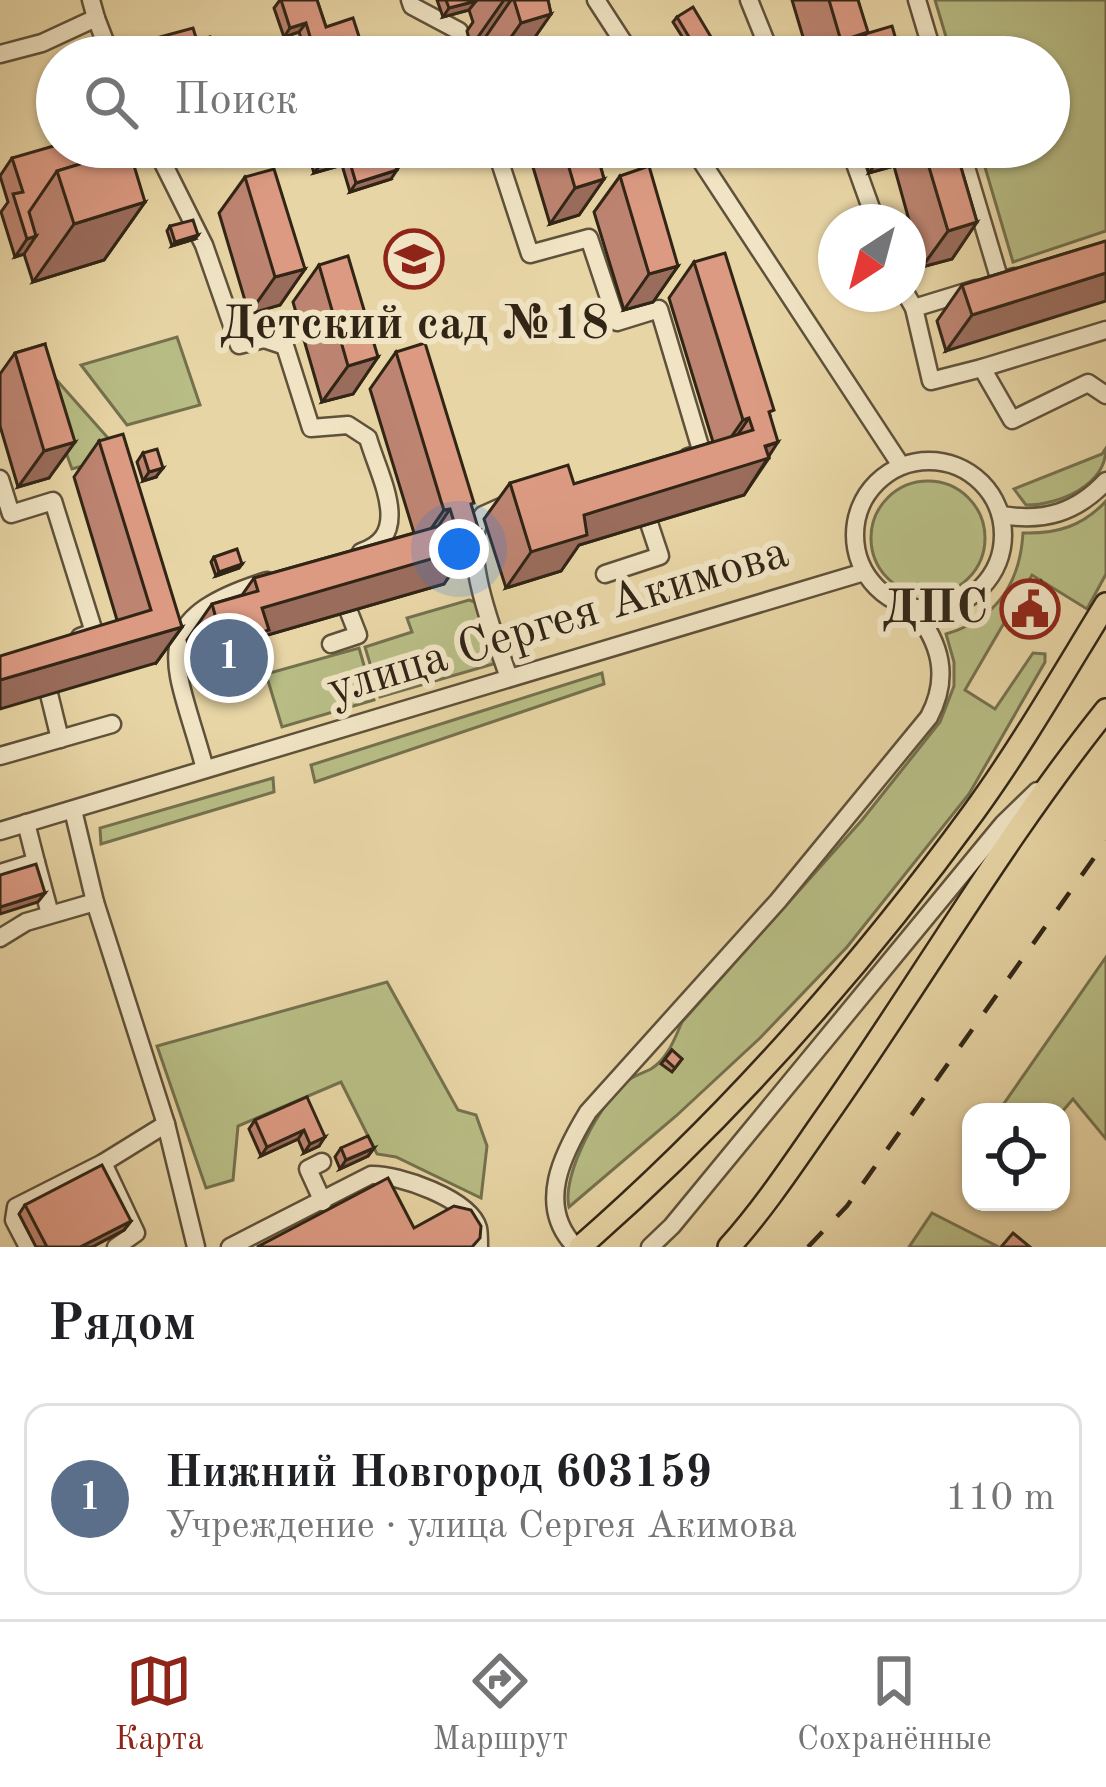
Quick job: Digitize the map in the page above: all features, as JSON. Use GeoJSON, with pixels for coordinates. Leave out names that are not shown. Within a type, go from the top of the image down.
{"type":"FeatureCollection","features":[{"type":"Feature","properties":{"kind":"main road"},"geometry":{"type":"LineString","coordinates":[[584,1242],[706,1134],[876,941],[976,809],[1106,604]]}},
{"type":"Feature","properties":{"kind":"main road"},"geometry":{"type":"LineString","coordinates":[[1076,653],[1106,633]]}},
{"type":"Feature","properties":{"kind":"main road"},"geometry":{"type":"LineString","coordinates":[[729,1247],[755,1218],[854,1078],[1057,772],[1106,710]]}},
{"type":"Feature","properties":{"kind":"street"},"geometry":{"type":"LineString","coordinates":[[410,0],[412,6],[460,36]]}},
{"type":"Feature","properties":{"kind":"street"},"geometry":{"type":"LineString","coordinates":[[596,0],[619,36]]}},
{"type":"Feature","properties":{"kind":"street"},"geometry":{"type":"LineString","coordinates":[[749,0],[764,36]]}},
{"type":"Feature","properties":{"kind":"street"},"geometry":{"type":"LineString","coordinates":[[917,0],[928,36]]}},
{"type":"Feature","properties":{"kind":"street"},"geometry":{"type":"LineString","coordinates":[[53,36],[94,9]]}},
{"type":"Feature","properties":{"kind":"street"},"geometry":{"type":"LineString","coordinates":[[0,55],[36,45]]}},
{"type":"Feature","properties":{"kind":"street"},"geometry":{"type":"LineString","coordinates":[[166,168],[204,245],[239,345],[264,339],[285,346],[311,428],[348,425],[368,438],[392,521],[390,529],[374,548],[332,561]]}},
{"type":"Feature","properties":{"kind":"street"},"geometry":{"type":"LineString","coordinates":[[502,168],[530,254],[589,238],[617,322],[659,308],[702,453],[668,463]]}},
{"type":"Feature","properties":{"kind":"street"},"geometry":{"type":"LineString","coordinates":[[706,168],[900,464]]}},
{"type":"Feature","properties":{"kind":"street"},"geometry":{"type":"LineString","coordinates":[[857,168],[870,204]]}},
{"type":"Feature","properties":{"kind":"street"},"geometry":{"type":"LineString","coordinates":[[966,168],[1000,281]]}},
{"type":"Feature","properties":{"kind":"street"},"geometry":{"type":"LineString","coordinates":[[926,297],[1042,268]]}},
{"type":"Feature","properties":{"kind":"street"},"geometry":{"type":"LineString","coordinates":[[913,312],[931,381],[1106,330]]}},
{"type":"Feature","properties":{"kind":"street"},"geometry":{"type":"LineString","coordinates":[[982,368],[1012,420],[1088,383],[1106,395]]}},
{"type":"Feature","properties":{"kind":"street"},"geometry":{"type":"LineString","coordinates":[[584,1242],[555,1216],[555,1186],[566,1149],[588,1112],[778,901],[929,717],[941,689],[942,670],[930,629],[913,609],[879,591],[864,572],[855,549],[855,524],[863,500],[878,480],[900,464],[948,463],[970,473],[988,490],[1001,515],[999,559],[988,581],[970,597],[948,608],[913,609]]}},
{"type":"Feature","properties":{"kind":"street"},"geometry":{"type":"LineString","coordinates":[[0,479],[10,514],[53,501],[94,632],[54,646]]}},
{"type":"Feature","properties":{"kind":"street"},"geometry":{"type":"LineString","coordinates":[[1001,515],[1052,517],[1086,500],[1106,481]]}},
{"type":"Feature","properties":{"kind":"street"},"geometry":{"type":"LineString","coordinates":[[509,678],[473,536],[476,525],[493,507],[530,497]]}},
{"type":"Feature","properties":{"kind":"street"},"geometry":{"type":"LineString","coordinates":[[605,574],[660,556],[650,523]]}},
{"type":"Feature","properties":{"kind":"street","name":"улица Сергея Акимова"},"geometry":{"type":"LineString","coordinates":[[0,831],[864,572]]}},
{"type":"Feature","properties":{"kind":"street"},"geometry":{"type":"LineString","coordinates":[[205,769],[174,661],[178,639],[185,625],[210,602],[288,575]]}},
{"type":"Feature","properties":{"kind":"street"},"geometry":{"type":"LineString","coordinates":[[331,644],[358,635],[350,612]]}},
{"type":"Feature","properties":{"kind":"street"},"geometry":{"type":"LineString","coordinates":[[49,694],[60,739]]}},
{"type":"Feature","properties":{"kind":"street"},"geometry":{"type":"LineString","coordinates":[[0,756],[112,724]]}},
{"type":"Feature","properties":{"kind":"street"},"geometry":{"type":"LineString","coordinates":[[650,1247],[848,1016],[1003,824],[1057,772]]}},
{"type":"Feature","properties":{"kind":"street"},"geometry":{"type":"LineString","coordinates":[[73,810],[95,902],[166,1124],[196,1247]]}},
{"type":"Feature","properties":{"kind":"street"},"geometry":{"type":"LineString","coordinates":[[26,823],[50,914]]}},
{"type":"Feature","properties":{"kind":"street"},"geometry":{"type":"LineString","coordinates":[[0,873],[36,862]]}},
{"type":"Feature","properties":{"kind":"street"},"geometry":{"type":"LineString","coordinates":[[0,938],[26,922],[95,902]]}},
{"type":"Feature","properties":{"kind":"street"},"geometry":{"type":"LineString","coordinates":[[28,1247],[14,1220],[16,1208],[166,1124]]}},
{"type":"Feature","properties":{"kind":"street"},"geometry":{"type":"LineString","coordinates":[[322,1162],[308,1168],[323,1202]]}},
{"type":"Feature","properties":{"kind":"street"},"geometry":{"type":"LineString","coordinates":[[103,1163],[136,1233],[116,1247]]}},
{"type":"Feature","properties":{"kind":"street"},"geometry":{"type":"LineString","coordinates":[[230,1247],[371,1175],[390,1174],[464,1209],[478,1225],[479,1247]]}},
{"type":"Feature","properties":{"kind":"green space"},"geometry":{"type":"Polygon","coordinates":[[[935,0],[1106,0],[1106,231],[1013,262],[985,168],[1070,168],[1070,36],[946,36],[935,0]]]}},
{"type":"Feature","properties":{"kind":"green space"},"geometry":{"type":"Polygon","coordinates":[[[177,337],[200,405],[127,425],[81,365],[177,337]]]}},
{"type":"Feature","properties":{"kind":"green space"},"geometry":{"type":"Polygon","coordinates":[[[35,367],[45,367],[108,438],[107,459],[72,469],[35,367]]]}},
{"type":"Feature","properties":{"kind":"green space"},"geometry":{"type":"Polygon","coordinates":[[[1106,448],[1098,473],[1065,497],[1026,505],[1014,489],[1102,454],[1106,448]]]}},
{"type":"Feature","properties":{"kind":"green space"},"geometry":{"type":"Polygon","coordinates":[[[928,481],[960,490],[976,506],[985,538],[976,570],[960,586],[928,595],[896,586],[880,570],[871,538],[880,506],[896,490],[928,481]]]}},
{"type":"Feature","properties":{"kind":"green space"},"geometry":{"type":"Polygon","coordinates":[[[1106,501],[1106,574],[1087,609],[1032,575],[965,690],[995,709],[1033,653],[1045,654],[1045,662],[969,794],[847,947],[760,1038],[569,1207],[577,1159],[605,1105],[628,1080],[662,1060],[682,1022],[862,820],[940,722],[954,686],[954,662],[946,634],[979,619],[1002,597],[1017,568],[1023,533],[1069,527],[1106,501]]]}},
{"type":"Feature","properties":{"kind":"green space"},"geometry":{"type":"Polygon","coordinates":[[[469,600],[478,603],[500,662],[380,697],[365,647],[412,632],[407,618],[469,600]]]}},
{"type":"Feature","properties":{"kind":"green space"},"geometry":{"type":"Polygon","coordinates":[[[359,648],[374,700],[282,727],[266,674],[359,648]]]}},
{"type":"Feature","properties":{"kind":"green space"},"geometry":{"type":"Polygon","coordinates":[[[602,673],[604,684],[315,782],[311,765],[602,673]]]}},
{"type":"Feature","properties":{"kind":"green space"},"geometry":{"type":"Polygon","coordinates":[[[273,778],[274,792],[101,844],[100,828],[273,778]]]}},
{"type":"Feature","properties":{"kind":"green space"},"geometry":{"type":"Polygon","coordinates":[[[1106,957],[1106,1139],[1073,1099],[1070,1103],[1004,1103],[1106,957]]]}},
{"type":"Feature","properties":{"kind":"green space"},"geometry":{"type":"Polygon","coordinates":[[[387,982],[458,1110],[476,1115],[487,1146],[481,1198],[396,1157],[377,1154],[341,1082],[238,1126],[233,1180],[206,1188],[157,1046],[387,982]]]}},
{"type":"Feature","properties":{"kind":"green space"},"geometry":{"type":"Polygon","coordinates":[[[932,1213],[999,1247],[909,1247],[932,1213]]]}},
{"type":"Feature","properties":{"kind":"building"},"geometry":{"type":"Polygon","coordinates":[[[281,0],[317,0],[326,27],[353,18],[359,36],[310,36],[306,23],[290,28],[281,0]]]}},
{"type":"Feature","properties":{"kind":"building"},"geometry":{"type":"Polygon","coordinates":[[[446,0],[476,0],[476,1],[449,8],[446,0]]]}},
{"type":"Feature","properties":{"kind":"building"},"geometry":{"type":"Polygon","coordinates":[[[514,0],[548,0],[551,14],[521,23],[514,0]]]}},
{"type":"Feature","properties":{"kind":"building"},"geometry":{"type":"Polygon","coordinates":[[[829,0],[858,0],[868,32],[840,36],[829,0]]]}},
{"type":"Feature","properties":{"kind":"building"},"geometry":{"type":"Polygon","coordinates":[[[693,7],[710,36],[688,36],[677,17],[693,7]]]}},
{"type":"Feature","properties":{"kind":"building"},"geometry":{"type":"Polygon","coordinates":[[[892,26],[895,36],[866,36],[892,26]]]}},
{"type":"Feature","properties":{"kind":"building"},"geometry":{"type":"Polygon","coordinates":[[[193,28],[195,36],[163,36],[193,28]]]}},
{"type":"Feature","properties":{"kind":"building"},"geometry":{"type":"Polygon","coordinates":[[[36,151],[36,168],[67,168],[57,171],[29,212],[36,236],[27,239],[13,194],[23,192],[12,158],[36,151]]]}},
{"type":"Feature","properties":{"kind":"building"},"geometry":{"type":"Polygon","coordinates":[[[135,168],[145,202],[74,224],[57,171],[135,168]]]}},
{"type":"Feature","properties":{"kind":"building"},"geometry":{"type":"Polygon","coordinates":[[[352,168],[396,168],[397,170],[356,183],[352,168]]]}},
{"type":"Feature","properties":{"kind":"building"},"geometry":{"type":"Polygon","coordinates":[[[569,168],[601,168],[604,179],[575,188],[569,168]]]}},
{"type":"Feature","properties":{"kind":"building"},"geometry":{"type":"Polygon","coordinates":[[[650,168],[678,266],[649,274],[620,176],[650,168]]]}},
{"type":"Feature","properties":{"kind":"building"},"geometry":{"type":"Polygon","coordinates":[[[929,168],[961,168],[977,222],[948,231],[929,168]]]}},
{"type":"Feature","properties":{"kind":"building"},"geometry":{"type":"Polygon","coordinates":[[[274,169],[305,269],[275,277],[245,177],[274,169]]]}},
{"type":"Feature","properties":{"kind":"building"},"geometry":{"type":"Polygon","coordinates":[[[193,220],[198,235],[175,242],[170,226],[193,220]]]}},
{"type":"Feature","properties":{"kind":"building"},"geometry":{"type":"Polygon","coordinates":[[[1106,241],[1106,273],[972,315],[962,285],[1106,241]]]}},
{"type":"Feature","properties":{"kind":"building"},"geometry":{"type":"Polygon","coordinates":[[[725,253],[774,410],[769,412],[778,442],[765,446],[769,458],[584,515],[587,535],[531,552],[510,483],[568,465],[574,484],[753,430],[749,418],[743,420],[694,262],[725,253]]]}},
{"type":"Feature","properties":{"kind":"building"},"geometry":{"type":"Polygon","coordinates":[[[348,256],[378,357],[348,366],[319,265],[348,256]]]}},
{"type":"Feature","properties":{"kind":"building"},"geometry":{"type":"Polygon","coordinates":[[[425,343],[474,503],[479,531],[466,536],[469,548],[262,608],[269,630],[223,643],[212,604],[258,591],[254,578],[454,522],[450,509],[444,510],[396,352],[425,343]]]}},
{"type":"Feature","properties":{"kind":"building"},"geometry":{"type":"Polygon","coordinates":[[[45,344],[75,442],[44,451],[15,353],[45,344]]]}},
{"type":"Feature","properties":{"kind":"building"},"geometry":{"type":"Polygon","coordinates":[[[123,434],[182,627],[0,680],[0,656],[151,610],[99,441],[123,434]]]}},
{"type":"Feature","properties":{"kind":"building"},"geometry":{"type":"Polygon","coordinates":[[[157,449],[163,468],[149,472],[143,453],[157,449]]]}},
{"type":"Feature","properties":{"kind":"building"},"geometry":{"type":"Polygon","coordinates":[[[237,549],[242,564],[219,572],[214,557],[237,549]]]}},
{"type":"Feature","properties":{"kind":"building"},"geometry":{"type":"Polygon","coordinates":[[[1041,581],[1045,598],[1032,612],[1030,622],[1020,615],[1041,581]]]}},
{"type":"Feature","properties":{"kind":"building"},"geometry":{"type":"Polygon","coordinates":[[[36,864],[45,893],[0,907],[0,875],[36,864]]]}},
{"type":"Feature","properties":{"kind":"building"},"geometry":{"type":"Polygon","coordinates":[[[672,1050],[682,1059],[675,1068],[665,1059],[672,1050]]]}},
{"type":"Feature","properties":{"kind":"building"},"geometry":{"type":"Polygon","coordinates":[[[307,1097],[325,1137],[310,1144],[304,1130],[267,1147],[255,1120],[307,1097]]]}},
{"type":"Feature","properties":{"kind":"building"},"geometry":{"type":"Polygon","coordinates":[[[368,1136],[374,1148],[346,1160],[341,1148],[368,1136]]]}},
{"type":"Feature","properties":{"kind":"building"},"geometry":{"type":"Polygon","coordinates":[[[102,1165],[131,1221],[80,1247],[47,1247],[25,1205],[102,1165]]]}},
{"type":"Feature","properties":{"kind":"building"},"geometry":{"type":"Polygon","coordinates":[[[388,1178],[414,1228],[454,1206],[471,1210],[481,1226],[480,1238],[472,1247],[257,1247],[388,1178]]]}},
{"type":"Feature","properties":{"kind":"building"},"geometry":{"type":"Polygon","coordinates":[[[1013,1233],[1030,1247],[1001,1247],[1013,1233]]]}},
{"type":"Feature","properties":{"kind":"railway"},"geometry":{"type":"LineString","coordinates":[[808,1247],[847,1206],[1106,841]]}},
{"type":"Feature","properties":{"kind":"place","name":"Детский сад №18"},"geometry":{"type":"Point","coordinates":[414,259]}},
{"type":"Feature","properties":{"kind":"place","name":"ДПС"},"geometry":{"type":"Point","coordinates":[1030,609]}},
{"type":"Feature","properties":{"kind":"place","name":"Нижний Новгород 603159"},"geometry":{"type":"Point","coordinates":[229,658]}}]}
